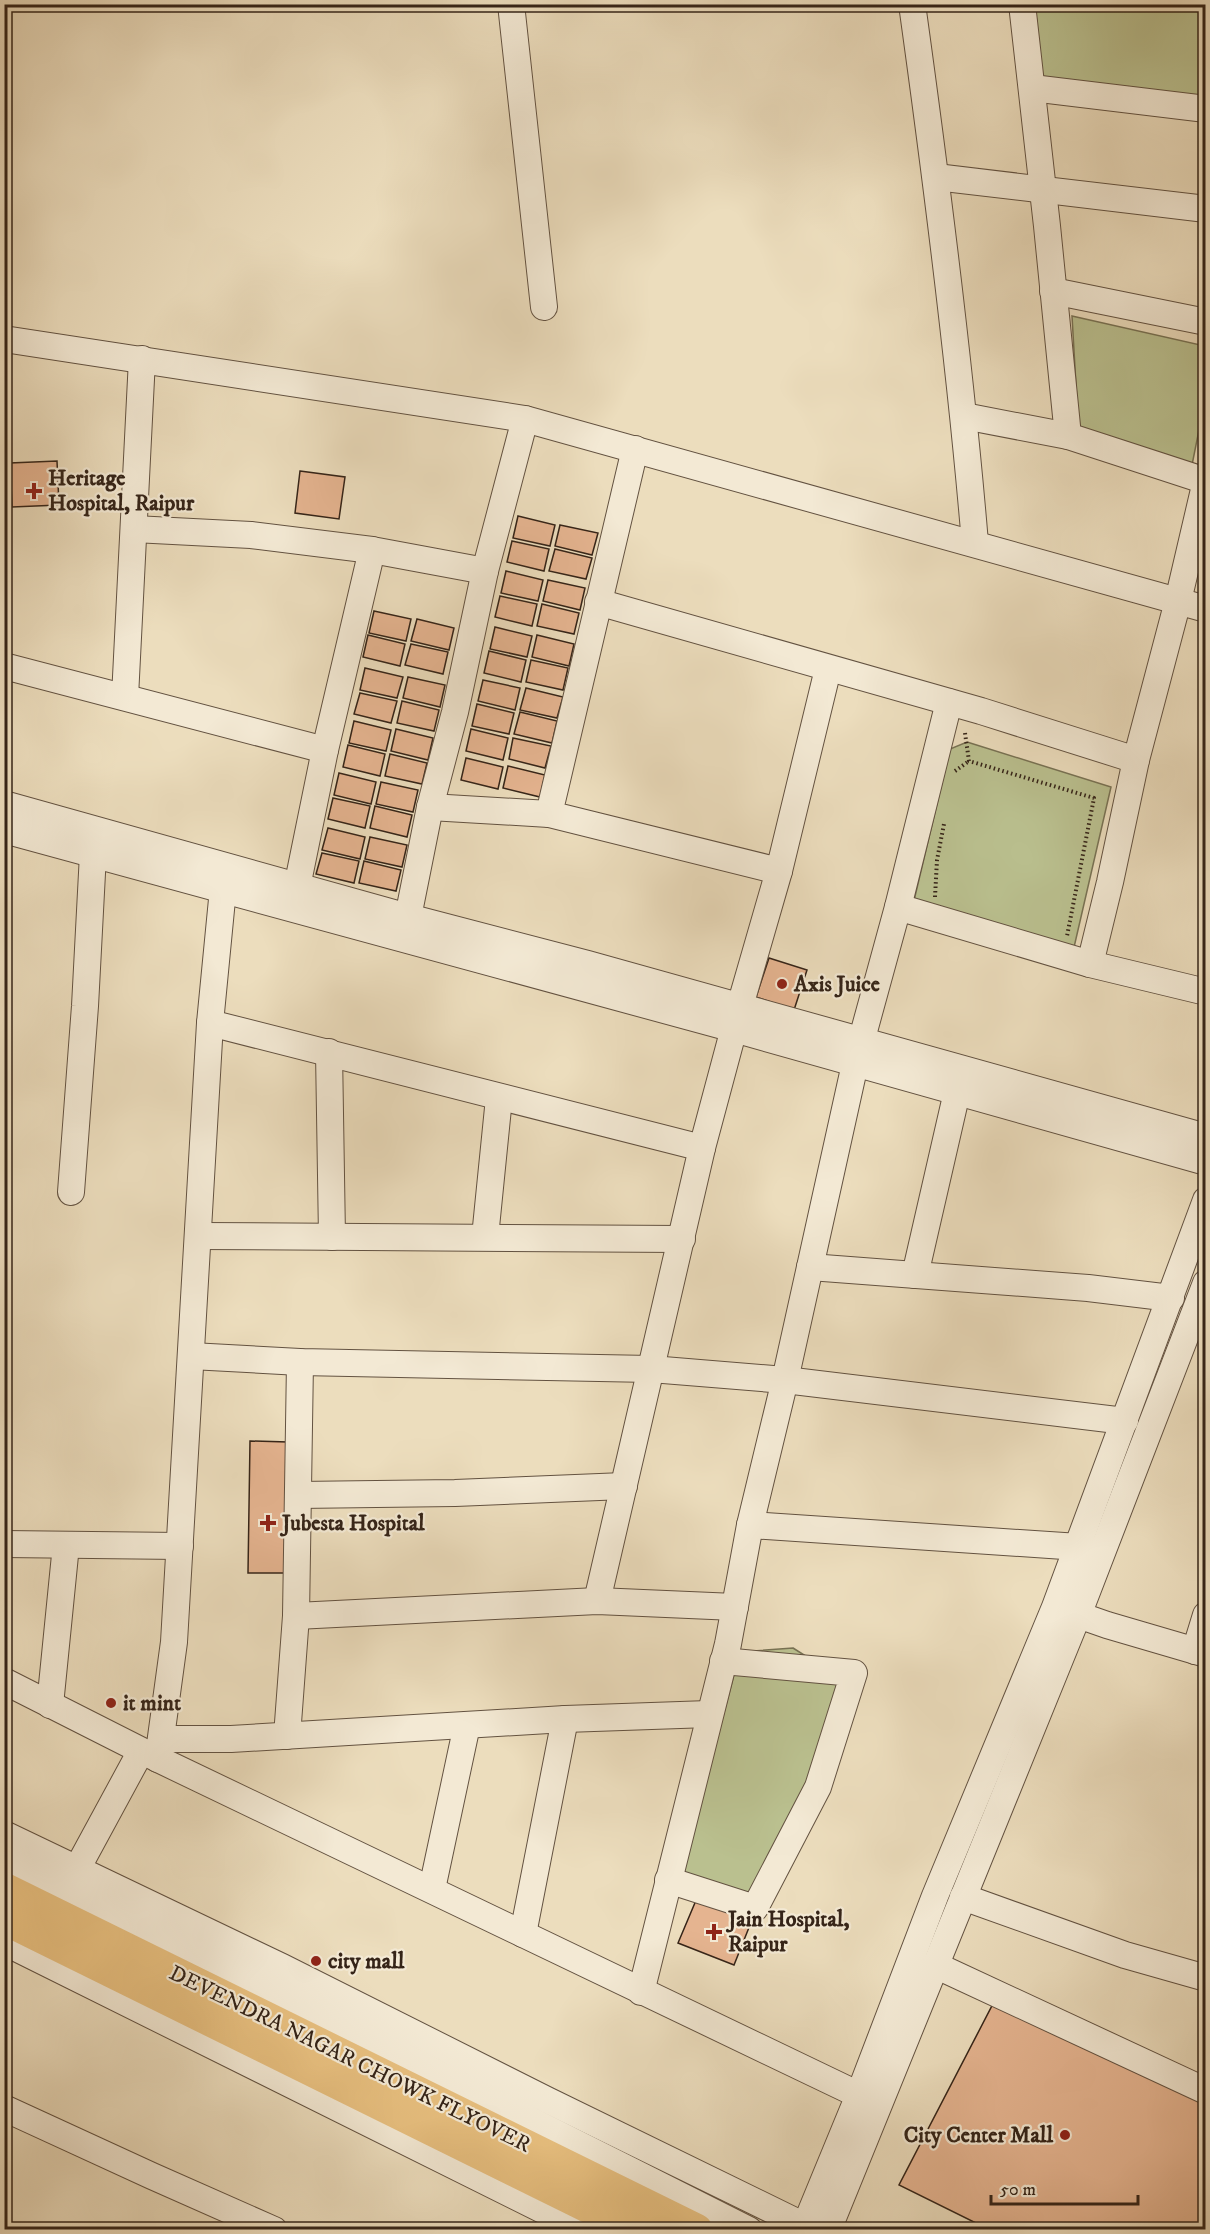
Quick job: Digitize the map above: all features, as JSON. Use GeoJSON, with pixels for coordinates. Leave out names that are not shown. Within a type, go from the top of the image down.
{"type":"FeatureCollection","features":[{"type":"Feature","properties":{"kind":"highway","name":"DEVENDRA NAGAR CHOWK FLYOVER"},"geometry":{"type":"LineString","coordinates":[[4,1889],[696,2229]]}},
{"type":"Feature","properties":{"kind":"highway","name":"DEVENDRA NAGAR CHOWK FLYOVER"},"geometry":{"type":"LineString","coordinates":[[4,1918],[636,2229]]}},
{"type":"Feature","properties":{"kind":"street"},"geometry":{"type":"LineString","coordinates":[[512,4],[544,307]]}},
{"type":"Feature","properties":{"kind":"street"},"geometry":{"type":"LineString","coordinates":[[912,4],[936,177],[964,416],[975,543]]}},
{"type":"Feature","properties":{"kind":"street"},"geometry":{"type":"LineString","coordinates":[[1022,4],[1068,436]]}},
{"type":"Feature","properties":{"kind":"street"},"geometry":{"type":"LineString","coordinates":[[1032,88],[1206,109]]}},
{"type":"Feature","properties":{"kind":"street"},"geometry":{"type":"LineString","coordinates":[[936,177],[1206,209]]}},
{"type":"Feature","properties":{"kind":"street"},"geometry":{"type":"LineString","coordinates":[[1053,291],[1206,322]]}},
{"type":"Feature","properties":{"kind":"street"},"geometry":{"type":"LineString","coordinates":[[4,339],[525,419],[1206,609]]}},
{"type":"Feature","properties":{"kind":"street"},"geometry":{"type":"LineString","coordinates":[[125,697],[142,359]]}},
{"type":"Feature","properties":{"kind":"street"},"geometry":{"type":"LineString","coordinates":[[964,416],[1068,436],[1206,481],[1178,601],[1136,760],[1090,964]]}},
{"type":"Feature","properties":{"kind":"street"},"geometry":{"type":"LineString","coordinates":[[408,918],[430,807],[525,419]]}},
{"type":"Feature","properties":{"kind":"street"},"geometry":{"type":"LineString","coordinates":[[549,814],[635,449]]}},
{"type":"Feature","properties":{"kind":"street"},"geometry":{"type":"LineString","coordinates":[[134,529],[251,535],[372,550],[486,571]]}},
{"type":"Feature","properties":{"kind":"street"},"geometry":{"type":"LineString","coordinates":[[297,886],[325,750],[372,550]]}},
{"type":"Feature","properties":{"kind":"street"},"geometry":{"type":"LineString","coordinates":[[598,602],[955,704],[1136,760]]}},
{"type":"Feature","properties":{"kind":"street"},"geometry":{"type":"LineString","coordinates":[[4,666],[325,750]]}},
{"type":"Feature","properties":{"kind":"street"},"geometry":{"type":"LineString","coordinates":[[597,1600],[702,1148],[779,871],[828,669]]}},
{"type":"Feature","properties":{"kind":"street"},"geometry":{"type":"LineString","coordinates":[[640,1992],[723,1661],[750,1525],[785,1380],[858,1052],[955,704]]}},
{"type":"Feature","properties":{"kind":"street"},"geometry":{"type":"LineString","coordinates":[[4,804],[222,878],[858,1052],[1206,1137]]}},
{"type":"Feature","properties":{"kind":"street"},"geometry":{"type":"LineString","coordinates":[[430,807],[549,814],[779,871]]}},
{"type":"Feature","properties":{"kind":"street"},"geometry":{"type":"LineString","coordinates":[[4,830],[93,854],[222,878],[297,886],[408,918],[588,964],[737,1018]]}},
{"type":"Feature","properties":{"kind":"street"},"geometry":{"type":"LineString","coordinates":[[70,1192],[85,1006],[93,854]]}},
{"type":"Feature","properties":{"kind":"street"},"geometry":{"type":"LineString","coordinates":[[77,1869],[154,1750],[174,1642],[210,1023],[222,878]]}},
{"type":"Feature","properties":{"kind":"street"},"geometry":{"type":"LineString","coordinates":[[898,907],[1090,964],[1206,992]]}},
{"type":"Feature","properties":{"kind":"street"},"geometry":{"type":"LineString","coordinates":[[210,1023],[702,1148]]}},
{"type":"Feature","properties":{"kind":"street"},"geometry":{"type":"LineString","coordinates":[[329,1052],[332,1237]]}},
{"type":"Feature","properties":{"kind":"street"},"geometry":{"type":"LineString","coordinates":[[858,1052],[957,1092],[1206,1162]]}},
{"type":"Feature","properties":{"kind":"street"},"geometry":{"type":"LineString","coordinates":[[915,1275],[957,1092]]}},
{"type":"Feature","properties":{"kind":"street"},"geometry":{"type":"LineString","coordinates":[[485,1237],[499,1098]]}},
{"type":"Feature","properties":{"kind":"street"},"geometry":{"type":"LineString","coordinates":[[1090,1550],[1125,1421],[1206,1200]]}},
{"type":"Feature","properties":{"kind":"street"},"geometry":{"type":"LineString","coordinates":[[198,1236],[682,1239]]}},
{"type":"Feature","properties":{"kind":"street"},"geometry":{"type":"LineString","coordinates":[[810,1267],[1076,1287],[1171,1298]]}},
{"type":"Feature","properties":{"kind":"street"},"geometry":{"type":"LineString","coordinates":[[815,2228],[935,1965],[963,1897],[1090,1550],[1206,1283]]}},
{"type":"Feature","properties":{"kind":"street"},"geometry":{"type":"LineString","coordinates":[[191,1356],[300,1362],[651,1369],[785,1380],[1125,1421]]}},
{"type":"Feature","properties":{"kind":"street"},"geometry":{"type":"LineString","coordinates":[[288,1736],[296,1616],[300,1362]]}},
{"type":"Feature","properties":{"kind":"street"},"geometry":{"type":"LineString","coordinates":[[298,1495],[455,1493],[624,1486]]}},
{"type":"Feature","properties":{"kind":"street"},"geometry":{"type":"LineString","coordinates":[[750,1525],[1090,1550]]}},
{"type":"Feature","properties":{"kind":"street"},"geometry":{"type":"LineString","coordinates":[[4,1544],[180,1546]]}},
{"type":"Feature","properties":{"kind":"street"},"geometry":{"type":"LineString","coordinates":[[50,1705],[66,1545]]}},
{"type":"Feature","properties":{"kind":"street"},"geometry":{"type":"LineString","coordinates":[[296,1616],[597,1600],[735,1607]]}},
{"type":"Feature","properties":{"kind":"street"},"geometry":{"type":"LineString","coordinates":[[1067,1611],[1200,1653],[1206,1616]]}},
{"type":"Feature","properties":{"kind":"street"},"geometry":{"type":"LineString","coordinates":[[815,2228],[859,2095],[935,1896],[1067,1611]]}},
{"type":"Feature","properties":{"kind":"street"},"geometry":{"type":"LineString","coordinates":[[668,1880],[755,1908],[818,1787],[854,1673],[723,1661]]}},
{"type":"Feature","properties":{"kind":"street"},"geometry":{"type":"LineString","coordinates":[[4,1681],[50,1705],[154,1750],[640,1992],[859,2095]]}},
{"type":"Feature","properties":{"kind":"street"},"geometry":{"type":"LineString","coordinates":[[154,1750],[231,1739],[566,1719],[709,1714]]}},
{"type":"Feature","properties":{"kind":"street"},"geometry":{"type":"LineString","coordinates":[[523,1934],[566,1719]]}},
{"type":"Feature","properties":{"kind":"street"},"geometry":{"type":"LineString","coordinates":[[432,1889],[467,1725]]}},
{"type":"Feature","properties":{"kind":"street"},"geometry":{"type":"LineString","coordinates":[[4,1834],[282,1967],[547,2100],[815,2228]]}},
{"type":"Feature","properties":{"kind":"street"},"geometry":{"type":"LineString","coordinates":[[4,1859],[222,1964],[749,2229]]}},
{"type":"Feature","properties":{"kind":"street"},"geometry":{"type":"LineString","coordinates":[[963,1897],[1125,1955],[1206,1978]]}},
{"type":"Feature","properties":{"kind":"street"},"geometry":{"type":"LineString","coordinates":[[4,1942],[584,2229]]}},
{"type":"Feature","properties":{"kind":"street"},"geometry":{"type":"LineString","coordinates":[[935,1965],[1206,2091]]}},
{"type":"Feature","properties":{"kind":"street"},"geometry":{"type":"LineString","coordinates":[[4,2108],[274,2229]]}},
{"type":"Feature","properties":{"kind":"path"},"geometry":{"type":"LineString","coordinates":[[955,704],[969,761]]}},
{"type":"Feature","properties":{"kind":"path"},"geometry":{"type":"LineString","coordinates":[[953,772],[969,761]]}},
{"type":"Feature","properties":{"kind":"path"},"geometry":{"type":"LineString","coordinates":[[969,761],[1094,798],[1066,939]]}},
{"type":"Feature","properties":{"kind":"path"},"geometry":{"type":"LineString","coordinates":[[935,907],[937,860],[945,816]]}},
{"type":"Feature","properties":{"kind":"green space"},"geometry":{"type":"Polygon","coordinates":[[[1035,5],[1205,5],[1205,104],[1043,82],[1035,5]]]}},
{"type":"Feature","properties":{"kind":"green space"},"geometry":{"type":"Polygon","coordinates":[[[1072,316],[1205,346],[1205,400],[1191,470],[1079,437],[1072,316]]]}},
{"type":"Feature","properties":{"kind":"green space"},"geometry":{"type":"Polygon","coordinates":[[[967,742],[1111,787],[1072,956],[912,909],[950,749],[967,742]]]}},
{"type":"Feature","properties":{"kind":"green space"},"geometry":{"type":"Polygon","coordinates":[[[793,1648],[831,1672],[853,1700],[755,1910],[679,1883],[740,1652],[793,1648]]]}},
{"type":"Feature","properties":{"kind":"building"},"geometry":{"type":"Polygon","coordinates":[[[57,461],[59,505],[12,507],[10,463],[57,461]]]}},
{"type":"Feature","properties":{"kind":"building"},"geometry":{"type":"Polygon","coordinates":[[[300,471],[345,477],[339,519],[295,513],[300,471]]]}},
{"type":"Feature","properties":{"kind":"building"},"geometry":{"type":"Polygon","coordinates":[[[518,516],[555,525],[550,546],[513,538],[518,516]]]}},
{"type":"Feature","properties":{"kind":"building"},"geometry":{"type":"Polygon","coordinates":[[[560,525],[598,533],[592,555],[555,546],[560,525]]]}},
{"type":"Feature","properties":{"kind":"building"},"geometry":{"type":"Polygon","coordinates":[[[512,541],[549,549],[544,571],[507,562],[512,541]]]}},
{"type":"Feature","properties":{"kind":"building"},"geometry":{"type":"Polygon","coordinates":[[[555,549],[592,558],[586,579],[549,571],[555,549]]]}},
{"type":"Feature","properties":{"kind":"building"},"geometry":{"type":"Polygon","coordinates":[[[506,571],[543,580],[538,601],[501,593],[506,571]]]}},
{"type":"Feature","properties":{"kind":"building"},"geometry":{"type":"Polygon","coordinates":[[[548,580],[585,588],[580,610],[543,601],[548,580]]]}},
{"type":"Feature","properties":{"kind":"building"},"geometry":{"type":"Polygon","coordinates":[[[500,596],[537,604],[532,626],[495,617],[500,596]]]}},
{"type":"Feature","properties":{"kind":"building"},"geometry":{"type":"Polygon","coordinates":[[[542,604],[579,613],[574,634],[537,626],[542,604]]]}},
{"type":"Feature","properties":{"kind":"building"},"geometry":{"type":"Polygon","coordinates":[[[374,611],[411,619],[406,641],[369,633],[374,611]]]}},
{"type":"Feature","properties":{"kind":"building"},"geometry":{"type":"Polygon","coordinates":[[[417,619],[454,628],[449,650],[411,641],[417,619]]]}},
{"type":"Feature","properties":{"kind":"building"},"geometry":{"type":"Polygon","coordinates":[[[495,627],[532,636],[527,657],[490,649],[495,627]]]}},
{"type":"Feature","properties":{"kind":"building"},"geometry":{"type":"Polygon","coordinates":[[[368,635],[405,644],[400,666],[363,657],[368,635]]]}},
{"type":"Feature","properties":{"kind":"building"},"geometry":{"type":"Polygon","coordinates":[[[537,635],[574,644],[569,666],[532,657],[537,635]]]}},
{"type":"Feature","properties":{"kind":"building"},"geometry":{"type":"Polygon","coordinates":[[[411,644],[448,652],[443,674],[405,665],[411,644]]]}},
{"type":"Feature","properties":{"kind":"building"},"geometry":{"type":"Polygon","coordinates":[[[489,651],[526,660],[521,682],[484,673],[489,651]]]}},
{"type":"Feature","properties":{"kind":"building"},"geometry":{"type":"Polygon","coordinates":[[[531,660],[568,668],[563,690],[526,682],[531,660]]]}},
{"type":"Feature","properties":{"kind":"building"},"geometry":{"type":"Polygon","coordinates":[[[365,668],[403,677],[397,698],[360,690],[365,668]]]}},
{"type":"Feature","properties":{"kind":"building"},"geometry":{"type":"Polygon","coordinates":[[[408,677],[445,685],[440,707],[403,698],[408,677]]]}},
{"type":"Feature","properties":{"kind":"building"},"geometry":{"type":"Polygon","coordinates":[[[483,680],[520,688],[515,710],[478,701],[483,680]]]}},
{"type":"Feature","properties":{"kind":"building"},"geometry":{"type":"Polygon","coordinates":[[[526,688],[563,697],[557,718],[520,710],[526,688]]]}},
{"type":"Feature","properties":{"kind":"building"},"geometry":{"type":"Polygon","coordinates":[[[360,693],[397,701],[391,723],[354,714],[360,693]]]}},
{"type":"Feature","properties":{"kind":"building"},"geometry":{"type":"Polygon","coordinates":[[[402,701],[439,710],[434,731],[397,723],[402,701]]]}},
{"type":"Feature","properties":{"kind":"building"},"geometry":{"type":"Polygon","coordinates":[[[477,704],[514,713],[509,734],[472,726],[477,704]]]}},
{"type":"Feature","properties":{"kind":"building"},"geometry":{"type":"Polygon","coordinates":[[[520,712],[557,721],[552,743],[514,734],[520,712]]]}},
{"type":"Feature","properties":{"kind":"building"},"geometry":{"type":"Polygon","coordinates":[[[354,721],[391,730],[386,751],[349,743],[354,721]]]}},
{"type":"Feature","properties":{"kind":"building"},"geometry":{"type":"Polygon","coordinates":[[[396,729],[433,738],[428,760],[391,751],[396,729]]]}},
{"type":"Feature","properties":{"kind":"building"},"geometry":{"type":"Polygon","coordinates":[[[471,729],[508,738],[503,760],[466,751],[471,729]]]}},
{"type":"Feature","properties":{"kind":"building"},"geometry":{"type":"Polygon","coordinates":[[[513,738],[551,746],[545,768],[509,759],[513,738]]]}},
{"type":"Feature","properties":{"kind":"building"},"geometry":{"type":"Polygon","coordinates":[[[348,745],[385,754],[380,776],[343,767],[348,745]]]}},
{"type":"Feature","properties":{"kind":"building"},"geometry":{"type":"Polygon","coordinates":[[[390,754],[427,763],[422,784],[385,776],[390,754]]]}},
{"type":"Feature","properties":{"kind":"building"},"geometry":{"type":"Polygon","coordinates":[[[466,758],[503,767],[498,789],[461,780],[466,758]]]}},
{"type":"Feature","properties":{"kind":"building"},"geometry":{"type":"Polygon","coordinates":[[[508,766],[545,775],[540,797],[503,788],[508,766]]]}},
{"type":"Feature","properties":{"kind":"building"},"geometry":{"type":"Polygon","coordinates":[[[339,773],[376,782],[371,804],[334,795],[339,773]]]}},
{"type":"Feature","properties":{"kind":"building"},"geometry":{"type":"Polygon","coordinates":[[[381,782],[418,790],[413,812],[376,804],[381,782]]]}},
{"type":"Feature","properties":{"kind":"building"},"geometry":{"type":"Polygon","coordinates":[[[333,798],[370,806],[365,828],[328,819],[333,798]]]}},
{"type":"Feature","properties":{"kind":"building"},"geometry":{"type":"Polygon","coordinates":[[[375,806],[412,815],[407,837],[370,828],[375,806]]]}},
{"type":"Feature","properties":{"kind":"building"},"geometry":{"type":"Polygon","coordinates":[[[328,828],[365,837],[360,859],[322,850],[328,828]]]}},
{"type":"Feature","properties":{"kind":"building"},"geometry":{"type":"Polygon","coordinates":[[[370,837],[407,845],[402,867],[365,859],[370,837]]]}},
{"type":"Feature","properties":{"kind":"building"},"geometry":{"type":"Polygon","coordinates":[[[322,853],[359,861],[354,883],[316,874],[322,853]]]}},
{"type":"Feature","properties":{"kind":"building"},"geometry":{"type":"Polygon","coordinates":[[[364,861],[401,870],[396,891],[359,883],[364,861]]]}},
{"type":"Feature","properties":{"kind":"building","name":"Axis Juice"},"geometry":{"type":"Polygon","coordinates":[[[769,958],[807,970],[794,1010],[756,997],[769,958]]]}},
{"type":"Feature","properties":{"kind":"building"},"geometry":{"type":"Polygon","coordinates":[[[250,1441],[288,1442],[287,1573],[248,1573],[250,1441]]]}},
{"type":"Feature","properties":{"kind":"building"},"geometry":{"type":"Polygon","coordinates":[[[697,1898],[752,1920],[734,1965],[678,1943],[697,1898]]]}},
{"type":"Feature","properties":{"kind":"building","name":"City Center Mall"},"geometry":{"type":"Polygon","coordinates":[[[996,1998],[1206,2086],[1206,2230],[990,2230],[899,2185],[996,1998]]]}},
{"type":"Feature","properties":{"kind":"place","name":"Heritage Hospital, Raipur"},"geometry":{"type":"Point","coordinates":[34,491]}},
{"type":"Feature","properties":{"kind":"place","name":"Axis Juice"},"geometry":{"type":"Point","coordinates":[782,984]}},
{"type":"Feature","properties":{"kind":"place","name":"Jubesta Hospital"},"geometry":{"type":"Point","coordinates":[268,1523]}},
{"type":"Feature","properties":{"kind":"place","name":"it mint"},"geometry":{"type":"Point","coordinates":[111,1703]}},
{"type":"Feature","properties":{"kind":"place","name":"Jain Hospital, Raipur"},"geometry":{"type":"Point","coordinates":[714,1932]}},
{"type":"Feature","properties":{"kind":"place","name":"city mall"},"geometry":{"type":"Point","coordinates":[316,1961]}},
{"type":"Feature","properties":{"kind":"place","name":"City Center Mall"},"geometry":{"type":"Point","coordinates":[1065,2135]}}]}
